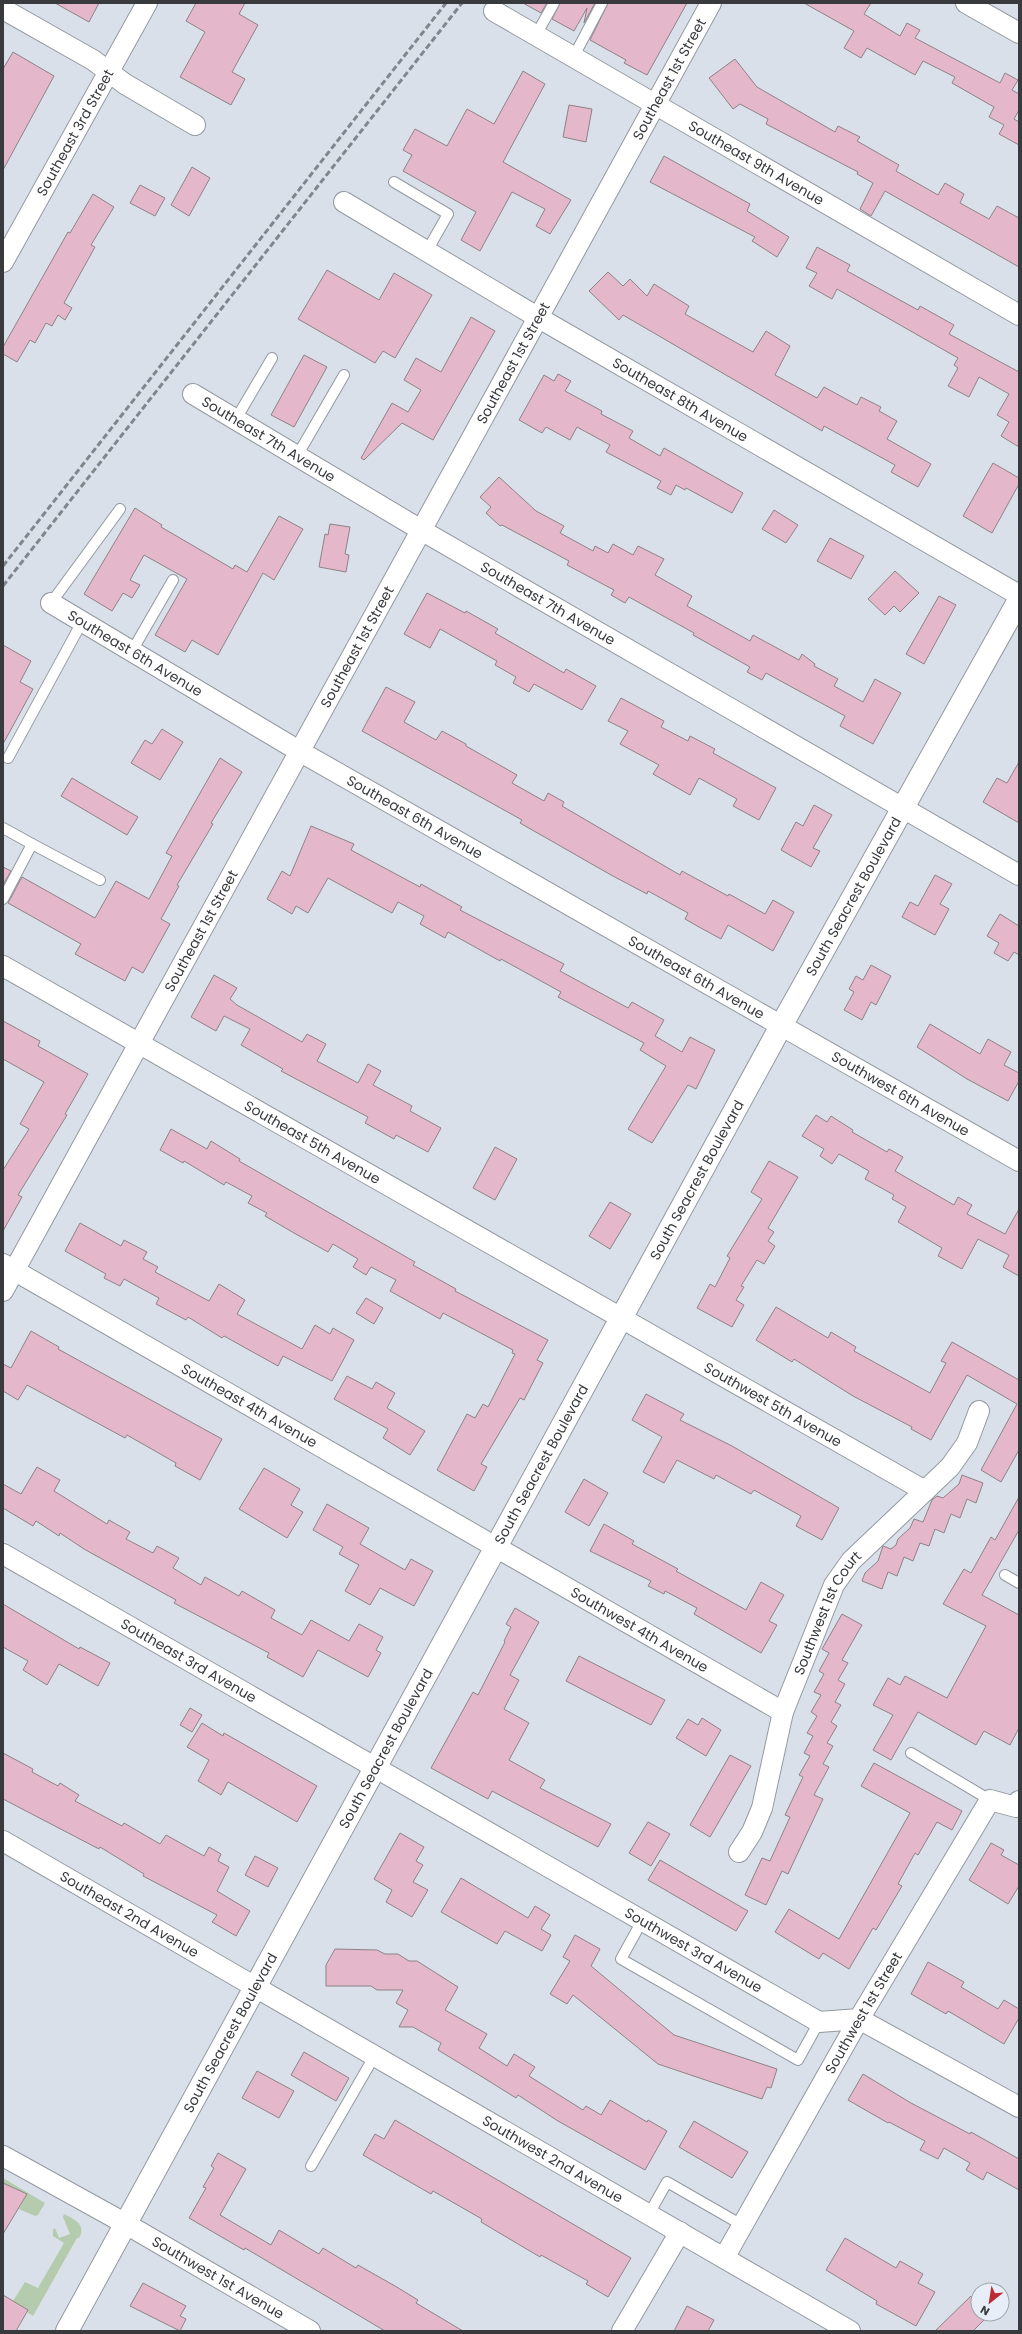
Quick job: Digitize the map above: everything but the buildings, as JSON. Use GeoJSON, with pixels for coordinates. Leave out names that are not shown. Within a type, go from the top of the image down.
{"type":"FeatureCollection","features":[{"type":"Feature","properties":{"kind":"street","name":"Southeast 3rd Street"},"geometry":{"type":"LineString","coordinates":[[3,262],[147,3]]}},
{"type":"Feature","properties":{"kind":"street","name":"Southeast 1st Street"},"geometry":{"type":"LineString","coordinates":[[3,1292],[9,1267],[140,1043],[711,3]]}},
{"type":"Feature","properties":{"kind":"street"},"geometry":{"type":"LineString","coordinates":[[966,3],[1019,34]]}},
{"type":"Feature","properties":{"kind":"street"},"geometry":{"type":"LineString","coordinates":[[3,9],[93,60],[125,84],[195,125]]}},
{"type":"Feature","properties":{"kind":"street","name":"Southeast 9th Avenue"},"geometry":{"type":"LineString","coordinates":[[494,11],[1019,315]]}},
{"type":"Feature","properties":{"kind":"street","name":"Southeast 8th Avenue"},"geometry":{"type":"LineString","coordinates":[[344,202],[539,318],[1019,595]]}},
{"type":"Feature","properties":{"kind":"street","name":"Southeast 7th Avenue"},"geometry":{"type":"LineString","coordinates":[[193,394],[421,530],[1019,875]]}},
{"type":"Feature","properties":{"kind":"street","name":"South Seacrest Boulevard"},"geometry":{"type":"LineString","coordinates":[[67,2331],[781,1026],[904,809],[1019,600]]}},
{"type":"Feature","properties":{"kind":"street","name":"Southeast 6th Avenue"},"geometry":{"type":"LineString","coordinates":[[51,603],[299,751],[781,1026]]}},
{"type":"Feature","properties":{"kind":"street","name":"Southeast 5th Avenue"},"geometry":{"type":"LineString","coordinates":[[3,966],[621,1319]]}},
{"type":"Feature","properties":{"kind":"street","name":"Southwest 6th Avenue"},"geometry":{"type":"LineString","coordinates":[[781,1026],[1019,1161]]}},
{"type":"Feature","properties":{"kind":"street","name":"Southeast 4th Avenue"},"geometry":{"type":"LineString","coordinates":[[9,1267],[495,1547]]}},
{"type":"Feature","properties":{"kind":"street","name":"Southwest 5th Avenue"},"geometry":{"type":"LineString","coordinates":[[621,1319],[925,1491]]}},
{"type":"Feature","properties":{"kind":"street","name":"Southwest 1st Court"},"geometry":{"type":"LineString","coordinates":[[739,1852],[752,1832],[762,1808],[783,1712],[834,1585],[851,1561],[950,1467],[959,1456],[973,1429],[978,1411]]}},
{"type":"Feature","properties":{"kind":"street","name":"Southwest 4th Avenue"},"geometry":{"type":"LineString","coordinates":[[495,1547],[783,1712]]}},
{"type":"Feature","properties":{"kind":"street","name":"Southeast 3rd Avenue"},"geometry":{"type":"LineString","coordinates":[[3,1554],[375,1768]]}},
{"type":"Feature","properties":{"kind":"street","name":"Southwest 3rd Avenue"},"geometry":{"type":"LineString","coordinates":[[375,1768],[819,2022]]}},
{"type":"Feature","properties":{"kind":"street"},"geometry":{"type":"LineString","coordinates":[[990,1800],[1018,1805]]}},
{"type":"Feature","properties":{"kind":"street","name":"Southwest 1st Street"},"geometry":{"type":"LineString","coordinates":[[724,2258],[859,2019],[990,1800]]}},
{"type":"Feature","properties":{"kind":"street","name":"Southeast 2nd Avenue"},"geometry":{"type":"LineString","coordinates":[[3,1841],[256,1986]]}},
{"type":"Feature","properties":{"kind":"street","name":"Southwest 2nd Avenue"},"geometry":{"type":"LineString","coordinates":[[256,1986],[850,2331]]}},
{"type":"Feature","properties":{"kind":"street"},"geometry":{"type":"LineString","coordinates":[[819,2022],[859,2019],[1019,2107]]}},
{"type":"Feature","properties":{"kind":"street","name":"Southwest 1st Avenue"},"geometry":{"type":"LineString","coordinates":[[3,2156],[126,2224],[310,2331]]}},
{"type":"Feature","properties":{"kind":"street"},"geometry":{"type":"LineString","coordinates":[[622,2331],[680,2232]]}},
{"type":"Feature","properties":{"kind":"lane"},"geometry":{"type":"LineString","coordinates":[[536,36],[554,3]]}},
{"type":"Feature","properties":{"kind":"lane"},"geometry":{"type":"LineString","coordinates":[[573,58],[602,3]]}},
{"type":"Feature","properties":{"kind":"lane"},"geometry":{"type":"LineString","coordinates":[[394,182],[448,214],[427,251]]}},
{"type":"Feature","properties":{"kind":"lane"},"geometry":{"type":"LineString","coordinates":[[236,419],[272,358]]}},
{"type":"Feature","properties":{"kind":"lane"},"geometry":{"type":"LineString","coordinates":[[297,456],[344,375]]}},
{"type":"Feature","properties":{"kind":"lane"},"geometry":{"type":"LineString","coordinates":[[51,603],[120,509]]}},
{"type":"Feature","properties":{"kind":"lane"},"geometry":{"type":"LineString","coordinates":[[132,651],[173,580]]}},
{"type":"Feature","properties":{"kind":"lane"},"geometry":{"type":"LineString","coordinates":[[8,758],[82,622]]}},
{"type":"Feature","properties":{"kind":"lane"},"geometry":{"type":"LineString","coordinates":[[3,828],[100,880]]}},
{"type":"Feature","properties":{"kind":"lane"},"geometry":{"type":"LineString","coordinates":[[3,898],[32,844]]}},
{"type":"Feature","properties":{"kind":"lane"},"geometry":{"type":"LineString","coordinates":[[1005,1575],[1019,1583]]}},
{"type":"Feature","properties":{"kind":"lane"},"geometry":{"type":"LineString","coordinates":[[911,1753],[990,1800]]}},
{"type":"Feature","properties":{"kind":"lane"},"geometry":{"type":"LineString","coordinates":[[642,1921],[622,1959],[798,2060],[819,2022]]}},
{"type":"Feature","properties":{"kind":"lane"},"geometry":{"type":"LineString","coordinates":[[311,2166],[375,2055]]}},
{"type":"Feature","properties":{"kind":"lane"},"geometry":{"type":"LineString","coordinates":[[649,2214],[667,2182],[742,2225]]}},
{"type":"Feature","properties":{"kind":"green space"},"geometry":{"type":"Polygon","coordinates":[[[3,2178],[45,2203],[38,2215],[35,2216],[19,2209],[27,2194],[3,2183],[3,2178]]]}},
{"type":"Feature","properties":{"kind":"green space"},"geometry":{"type":"Polygon","coordinates":[[[64,2214],[78,2223],[81,2233],[33,2316],[27,2312],[28,2310],[13,2301],[25,2282],[38,2288],[64,2243],[53,2236],[53,2230],[55,2228],[59,2238],[70,2234],[63,2217],[64,2214]]]}},
{"type":"Feature","properties":{"kind":"railway"},"geometry":{"type":"LineString","coordinates":[[3,566],[446,3]]}},
{"type":"Feature","properties":{"kind":"railway"},"geometry":{"type":"LineString","coordinates":[[3,586],[462,3]]}}]}
